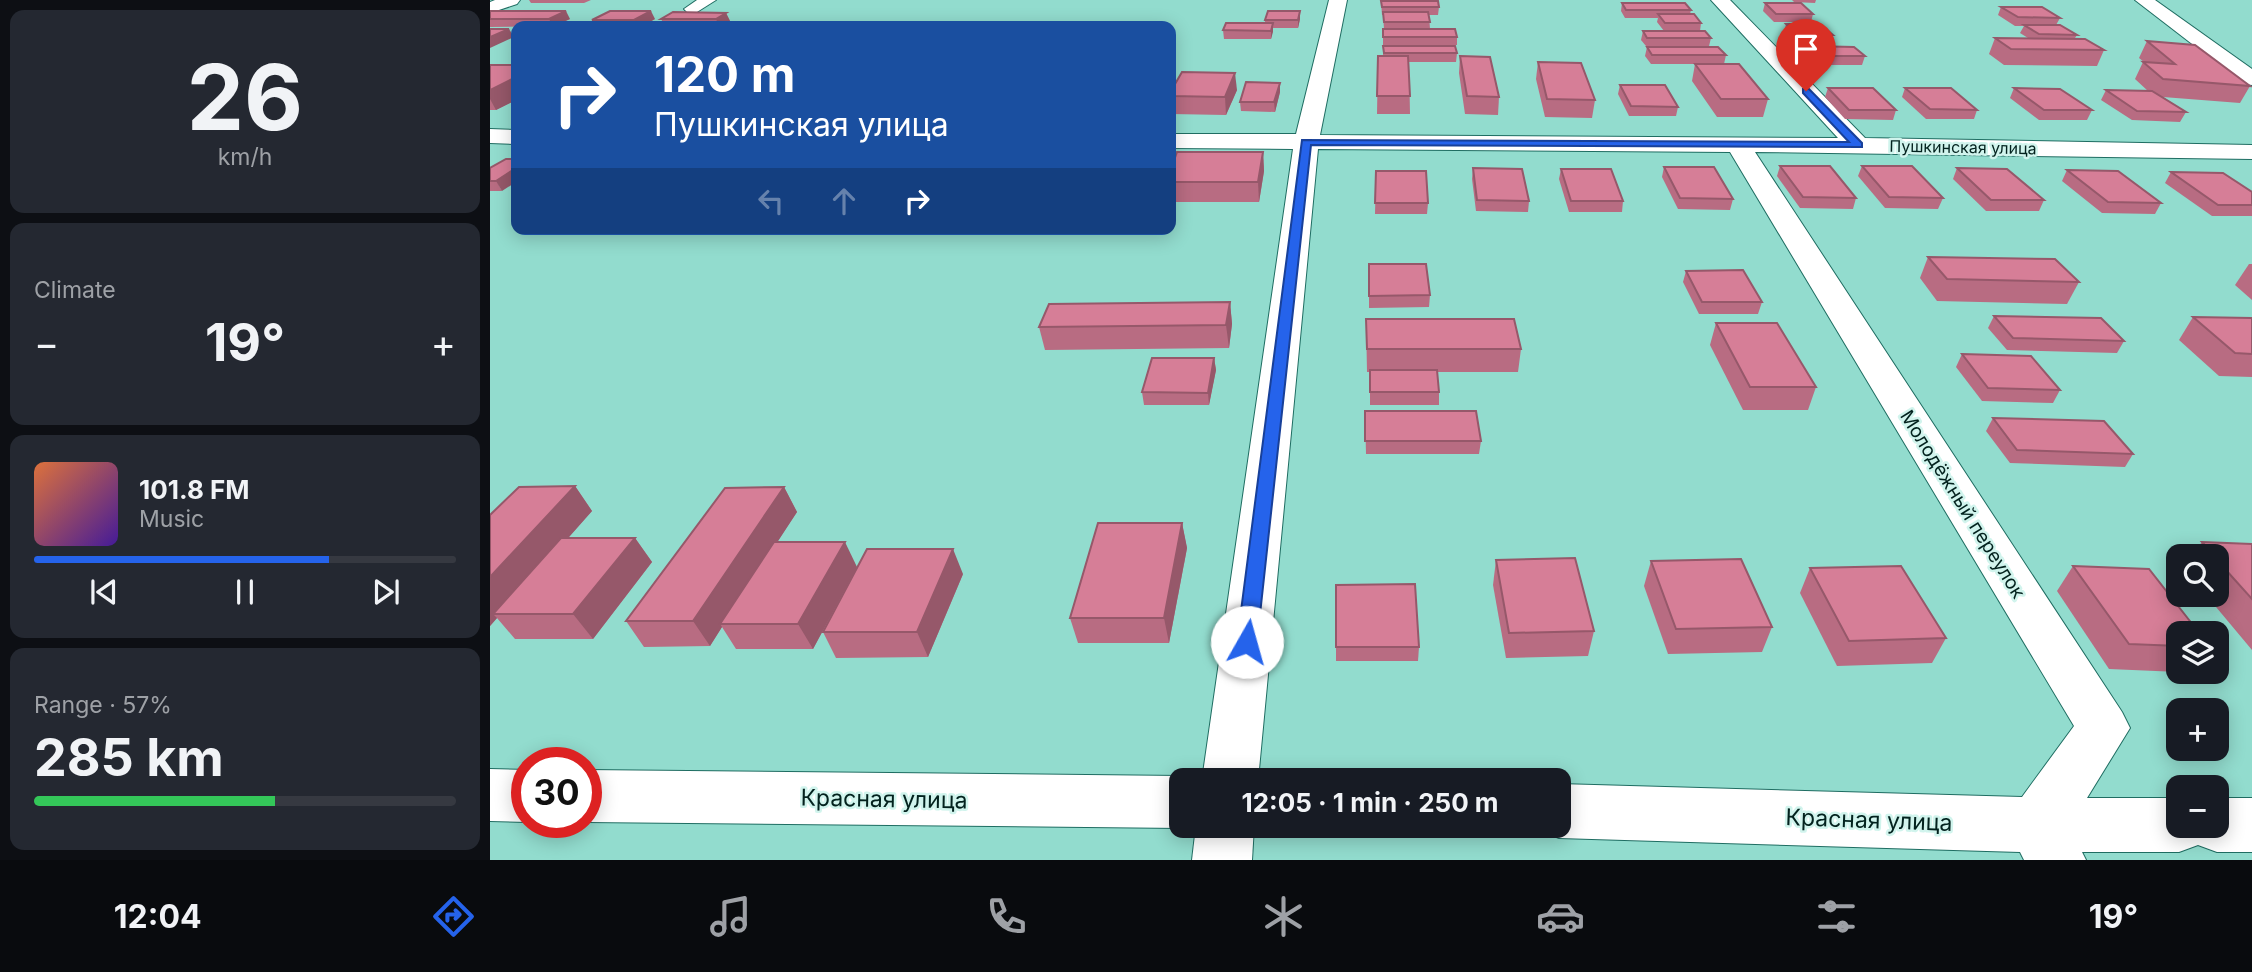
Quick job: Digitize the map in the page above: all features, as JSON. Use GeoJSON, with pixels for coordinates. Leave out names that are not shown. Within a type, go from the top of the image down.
{"type":"FeatureCollection","features":[{"type":"Feature","properties":{"kind":"street"},"geometry":{"type":"LineString","coordinates":[[490,8],[511,0]]}},
{"type":"Feature","properties":{"kind":"street"},"geometry":{"type":"LineString","coordinates":[[1231,768],[1306,142],[1338,0]]}},
{"type":"Feature","properties":{"kind":"street"},"geometry":{"type":"LineString","coordinates":[[1720,0],[1858,145]]}},
{"type":"Feature","properties":{"kind":"street"},"geometry":{"type":"LineString","coordinates":[[2144,0],[2252,79]]}},
{"type":"Feature","properties":{"kind":"street"},"geometry":{"type":"LineString","coordinates":[[490,136],[511,136]]}},
{"type":"Feature","properties":{"kind":"street","name":"Пушкинская улица"},"geometry":{"type":"LineString","coordinates":[[1176,141],[1858,145],[2252,152]]}},
{"type":"Feature","properties":{"kind":"street","name":"Молодёжный переулок"},"geometry":{"type":"LineString","coordinates":[[1739,146],[2104,729],[2046,842]]}},
{"type":"Feature","properties":{"kind":"street"},"geometry":{"type":"LineString","coordinates":[[490,795],[511,796]]}},
{"type":"Feature","properties":{"kind":"street","name":"Красная улица"},"geometry":{"type":"LineString","coordinates":[[602,796],[1169,802]]}},
{"type":"Feature","properties":{"kind":"street","name":"Красная улица"},"geometry":{"type":"LineString","coordinates":[[1571,812],[2046,842],[2166,827]]}},
{"type":"Feature","properties":{"kind":"street"},"geometry":{"type":"LineString","coordinates":[[2229,825],[2252,825]]}},
{"type":"Feature","properties":{"kind":"street"},"geometry":{"type":"LineString","coordinates":[[1222,860],[1224,838]]}},
{"type":"Feature","properties":{"kind":"lane"},"geometry":{"type":"LineString","coordinates":[[692,9],[708,0]]}},
{"type":"Feature","properties":{"kind":"building"},"geometry":{"type":"Polygon","coordinates":[[[1381,1],[1438,1],[1439,7],[1382,7],[1381,1]]]}},
{"type":"Feature","properties":{"kind":"building"},"geometry":{"type":"Polygon","coordinates":[[[1622,3],[1685,3],[1691,10],[1626,10],[1622,3]]]}},
{"type":"Feature","properties":{"kind":"building"},"geometry":{"type":"Polygon","coordinates":[[[1765,3],[1801,3],[1813,14],[1776,14],[1765,3]]]}},
{"type":"Feature","properties":{"kind":"building"},"geometry":{"type":"Polygon","coordinates":[[[2001,7],[2042,7],[2060,18],[2018,17],[2001,7]]]}},
{"type":"Feature","properties":{"kind":"building"},"geometry":{"type":"Polygon","coordinates":[[[490,11],[566,11],[549,19],[490,19],[490,11]]]}},
{"type":"Feature","properties":{"kind":"building"},"geometry":{"type":"Polygon","coordinates":[[[610,11],[651,11],[634,20],[592,20],[610,11]]]}},
{"type":"Feature","properties":{"kind":"building"},"geometry":{"type":"Polygon","coordinates":[[[1268,11],[1300,11],[1298,20],[1265,20],[1268,11]]]}},
{"type":"Feature","properties":{"kind":"building"},"geometry":{"type":"Polygon","coordinates":[[[673,12],[726,13],[716,19],[661,19],[673,12]]]}},
{"type":"Feature","properties":{"kind":"building"},"geometry":{"type":"Polygon","coordinates":[[[1383,12],[1428,12],[1430,22],[1384,22],[1383,12]]]}},
{"type":"Feature","properties":{"kind":"building"},"geometry":{"type":"Polygon","coordinates":[[[1658,14],[1694,14],[1701,23],[1665,23],[1658,14]]]}},
{"type":"Feature","properties":{"kind":"building"},"geometry":{"type":"Polygon","coordinates":[[[1226,23],[1273,23],[1271,31],[1223,30],[1226,23]]]}},
{"type":"Feature","properties":{"kind":"building"},"geometry":{"type":"Polygon","coordinates":[[[1786,24],[1820,24],[1833,35],[1797,35],[1786,24]]]}},
{"type":"Feature","properties":{"kind":"building"},"geometry":{"type":"Polygon","coordinates":[[[2024,25],[2060,25],[2077,35],[2039,34],[2024,25]]]}},
{"type":"Feature","properties":{"kind":"building"},"geometry":{"type":"Polygon","coordinates":[[[490,29],[509,29],[490,37],[490,29]]]}},
{"type":"Feature","properties":{"kind":"building"},"geometry":{"type":"Polygon","coordinates":[[[1383,29],[1455,29],[1457,37],[1383,37],[1383,29]]]}},
{"type":"Feature","properties":{"kind":"building"},"geometry":{"type":"Polygon","coordinates":[[[1643,31],[1705,31],[1711,38],[1647,38],[1643,31]]]}},
{"type":"Feature","properties":{"kind":"building"},"geometry":{"type":"Polygon","coordinates":[[[1995,38],[2085,39],[2104,50],[2011,49],[1995,38]]]}},
{"type":"Feature","properties":{"kind":"building"},"geometry":{"type":"Polygon","coordinates":[[[2147,41],[2195,45],[2250,86],[2163,79],[2143,62],[2175,64],[2147,41]]]}},
{"type":"Feature","properties":{"kind":"building"},"geometry":{"type":"Polygon","coordinates":[[[1383,46],[1455,46],[1457,53],[1384,53],[1383,46]]]}},
{"type":"Feature","properties":{"kind":"building"},"geometry":{"type":"Polygon","coordinates":[[[1809,46],[1854,47],[1865,56],[1819,56],[1809,46]]]}},
{"type":"Feature","properties":{"kind":"building"},"geometry":{"type":"Polygon","coordinates":[[[1647,47],[1718,47],[1726,55],[1652,55],[1647,47]]]}},
{"type":"Feature","properties":{"kind":"building"},"geometry":{"type":"Polygon","coordinates":[[[1378,56],[1408,56],[1410,96],[1377,96],[1378,56]]]}},
{"type":"Feature","properties":{"kind":"building"},"geometry":{"type":"Polygon","coordinates":[[[1460,56],[1490,57],[1499,97],[1467,96],[1460,56]]]}},
{"type":"Feature","properties":{"kind":"building"},"geometry":{"type":"Polygon","coordinates":[[[1538,62],[1581,63],[1595,100],[1547,99],[1538,62]]]}},
{"type":"Feature","properties":{"kind":"building"},"geometry":{"type":"Polygon","coordinates":[[[1695,64],[1739,64],[1768,99],[1721,99],[1695,64]]]}},
{"type":"Feature","properties":{"kind":"building"},"geometry":{"type":"Polygon","coordinates":[[[490,65],[511,65],[511,80],[490,90],[490,65]]]}},
{"type":"Feature","properties":{"kind":"building"},"geometry":{"type":"Polygon","coordinates":[[[1182,72],[1235,73],[1225,97],[1176,96],[1176,82],[1182,72]]]}},
{"type":"Feature","properties":{"kind":"building"},"geometry":{"type":"Polygon","coordinates":[[[1246,82],[1280,83],[1274,102],[1240,102],[1246,82]]]}},
{"type":"Feature","properties":{"kind":"building"},"geometry":{"type":"Polygon","coordinates":[[[1620,85],[1665,85],[1678,107],[1631,106],[1620,85]]]}},
{"type":"Feature","properties":{"kind":"building"},"geometry":{"type":"Polygon","coordinates":[[[1828,88],[1873,88],[1896,110],[1849,110],[1828,88]]]}},
{"type":"Feature","properties":{"kind":"building"},"geometry":{"type":"Polygon","coordinates":[[[1905,88],[1951,88],[1977,110],[1930,109],[1905,88]]]}},
{"type":"Feature","properties":{"kind":"building"},"geometry":{"type":"Polygon","coordinates":[[[2014,88],[2060,89],[2092,110],[2044,110],[2014,88]]]}},
{"type":"Feature","properties":{"kind":"building"},"geometry":{"type":"Polygon","coordinates":[[[2106,90],[2152,91],[2186,112],[2137,111],[2106,90]]]}},
{"type":"Feature","properties":{"kind":"building"},"geometry":{"type":"Polygon","coordinates":[[[1177,152],[1263,152],[1258,182],[1176,182],[1177,152]]]}},
{"type":"Feature","properties":{"kind":"building"},"geometry":{"type":"Polygon","coordinates":[[[511,159],[511,171],[496,181],[490,181],[490,168],[511,159]]]}},
{"type":"Feature","properties":{"kind":"building"},"geometry":{"type":"Polygon","coordinates":[[[1780,166],[1830,166],[1856,198],[1803,197],[1780,166]]]}},
{"type":"Feature","properties":{"kind":"building"},"geometry":{"type":"Polygon","coordinates":[[[1862,166],[1912,166],[1943,198],[1889,197],[1862,166]]]}},
{"type":"Feature","properties":{"kind":"building"},"geometry":{"type":"Polygon","coordinates":[[[1664,167],[1714,167],[1733,199],[1680,198],[1664,167]]]}},
{"type":"Feature","properties":{"kind":"building"},"geometry":{"type":"Polygon","coordinates":[[[1473,168],[1522,169],[1529,201],[1477,200],[1473,168]]]}},
{"type":"Feature","properties":{"kind":"building"},"geometry":{"type":"Polygon","coordinates":[[[1957,168],[2007,169],[2044,200],[1991,200],[1957,168]]]}},
{"type":"Feature","properties":{"kind":"building"},"geometry":{"type":"Polygon","coordinates":[[[1561,169],[1611,169],[1623,201],[1571,201],[1561,169]]]}},
{"type":"Feature","properties":{"kind":"building"},"geometry":{"type":"Polygon","coordinates":[[[2067,170],[2118,171],[2161,203],[2108,202],[2067,170]]]}},
{"type":"Feature","properties":{"kind":"building"},"geometry":{"type":"Polygon","coordinates":[[[1376,171],[1426,171],[1428,203],[1375,203],[1376,171]]]}},
{"type":"Feature","properties":{"kind":"building"},"geometry":{"type":"Polygon","coordinates":[[[2171,172],[2223,173],[2252,192],[2252,205],[2218,205],[2171,172]]]}},
{"type":"Feature","properties":{"kind":"building"},"geometry":{"type":"Polygon","coordinates":[[[1928,257],[2055,259],[2079,282],[1947,279],[1928,257]]]}},
{"type":"Feature","properties":{"kind":"building"},"geometry":{"type":"Polygon","coordinates":[[[1369,264],[1426,264],[1430,295],[1369,296],[1369,264]]]}},
{"type":"Feature","properties":{"kind":"building"},"geometry":{"type":"Polygon","coordinates":[[[1743,270],[1762,302],[1702,302],[1686,271],[1743,270]]]}},
{"type":"Feature","properties":{"kind":"building"},"geometry":{"type":"Polygon","coordinates":[[[1230,302],[1226,325],[1039,327],[1049,304],[1230,302]]]}},
{"type":"Feature","properties":{"kind":"building"},"geometry":{"type":"Polygon","coordinates":[[[1994,316],[2101,318],[2124,341],[2013,338],[1994,316]]]}},
{"type":"Feature","properties":{"kind":"building"},"geometry":{"type":"Polygon","coordinates":[[[2193,317],[2252,318],[2252,354],[2235,353],[2193,317]]]}},
{"type":"Feature","properties":{"kind":"building"},"geometry":{"type":"Polygon","coordinates":[[[1366,319],[1514,319],[1521,349],[1367,349],[1366,319]]]}},
{"type":"Feature","properties":{"kind":"building"},"geometry":{"type":"Polygon","coordinates":[[[1716,323],[1777,323],[1816,387],[1750,387],[1716,323]]]}},
{"type":"Feature","properties":{"kind":"building"},"geometry":{"type":"Polygon","coordinates":[[[1962,354],[2031,356],[2060,390],[1988,388],[1962,354]]]}},
{"type":"Feature","properties":{"kind":"building"},"geometry":{"type":"Polygon","coordinates":[[[1152,358],[1214,358],[1208,393],[1142,392],[1152,358]]]}},
{"type":"Feature","properties":{"kind":"building"},"geometry":{"type":"Polygon","coordinates":[[[1370,370],[1437,370],[1439,392],[1370,392],[1370,370]]]}},
{"type":"Feature","properties":{"kind":"building"},"geometry":{"type":"Polygon","coordinates":[[[1365,411],[1476,411],[1481,441],[1365,441],[1365,411]]]}},
{"type":"Feature","properties":{"kind":"building"},"geometry":{"type":"Polygon","coordinates":[[[1993,418],[2104,421],[2133,454],[2017,450],[1993,418]]]}},
{"type":"Feature","properties":{"kind":"building"},"geometry":{"type":"Polygon","coordinates":[[[575,486],[490,577],[490,515],[519,487],[575,486]]]}},
{"type":"Feature","properties":{"kind":"building"},"geometry":{"type":"Polygon","coordinates":[[[784,487],[693,621],[626,621],[725,488],[784,487]]]}},
{"type":"Feature","properties":{"kind":"building"},"geometry":{"type":"Polygon","coordinates":[[[1098,523],[1182,523],[1164,618],[1070,618],[1098,523]]]}},
{"type":"Feature","properties":{"kind":"building"},"geometry":{"type":"Polygon","coordinates":[[[561,538],[635,538],[573,614],[493,614],[561,538]]]}},
{"type":"Feature","properties":{"kind":"building"},"geometry":{"type":"Polygon","coordinates":[[[774,542],[845,542],[798,624],[720,624],[774,542]]]}},
{"type":"Feature","properties":{"kind":"building"},"geometry":{"type":"Polygon","coordinates":[[[2202,542],[2252,544],[2252,599],[2229,573],[2229,544],[2202,542]]]}},
{"type":"Feature","properties":{"kind":"building"},"geometry":{"type":"Polygon","coordinates":[[[867,549],[953,549],[917,632],[823,632],[867,549]]]}},
{"type":"Feature","properties":{"kind":"building"},"geometry":{"type":"Polygon","coordinates":[[[1575,558],[1594,631],[1509,633],[1496,560],[1575,558]]]}},
{"type":"Feature","properties":{"kind":"building"},"geometry":{"type":"Polygon","coordinates":[[[1741,559],[1772,627],[1676,629],[1651,561],[1741,559]]]}},
{"type":"Feature","properties":{"kind":"building"},"geometry":{"type":"Polygon","coordinates":[[[1901,566],[1946,638],[1849,641],[1810,568],[1901,566]]]}},
{"type":"Feature","properties":{"kind":"building"},"geometry":{"type":"Polygon","coordinates":[[[2073,566],[2149,569],[2166,591],[2166,607],[2179,607],[2190,621],[2166,621],[2166,645],[2129,644],[2073,566]]]}},
{"type":"Feature","properties":{"kind":"building"},"geometry":{"type":"Polygon","coordinates":[[[1415,584],[1419,647],[1336,647],[1336,585],[1415,584]]]}},
{"type":"Feature","properties":{"kind":"route"},"geometry":{"type":"LineString","coordinates":[[1247,642],[1306,142],[1858,145],[1806,91]]}}]}
